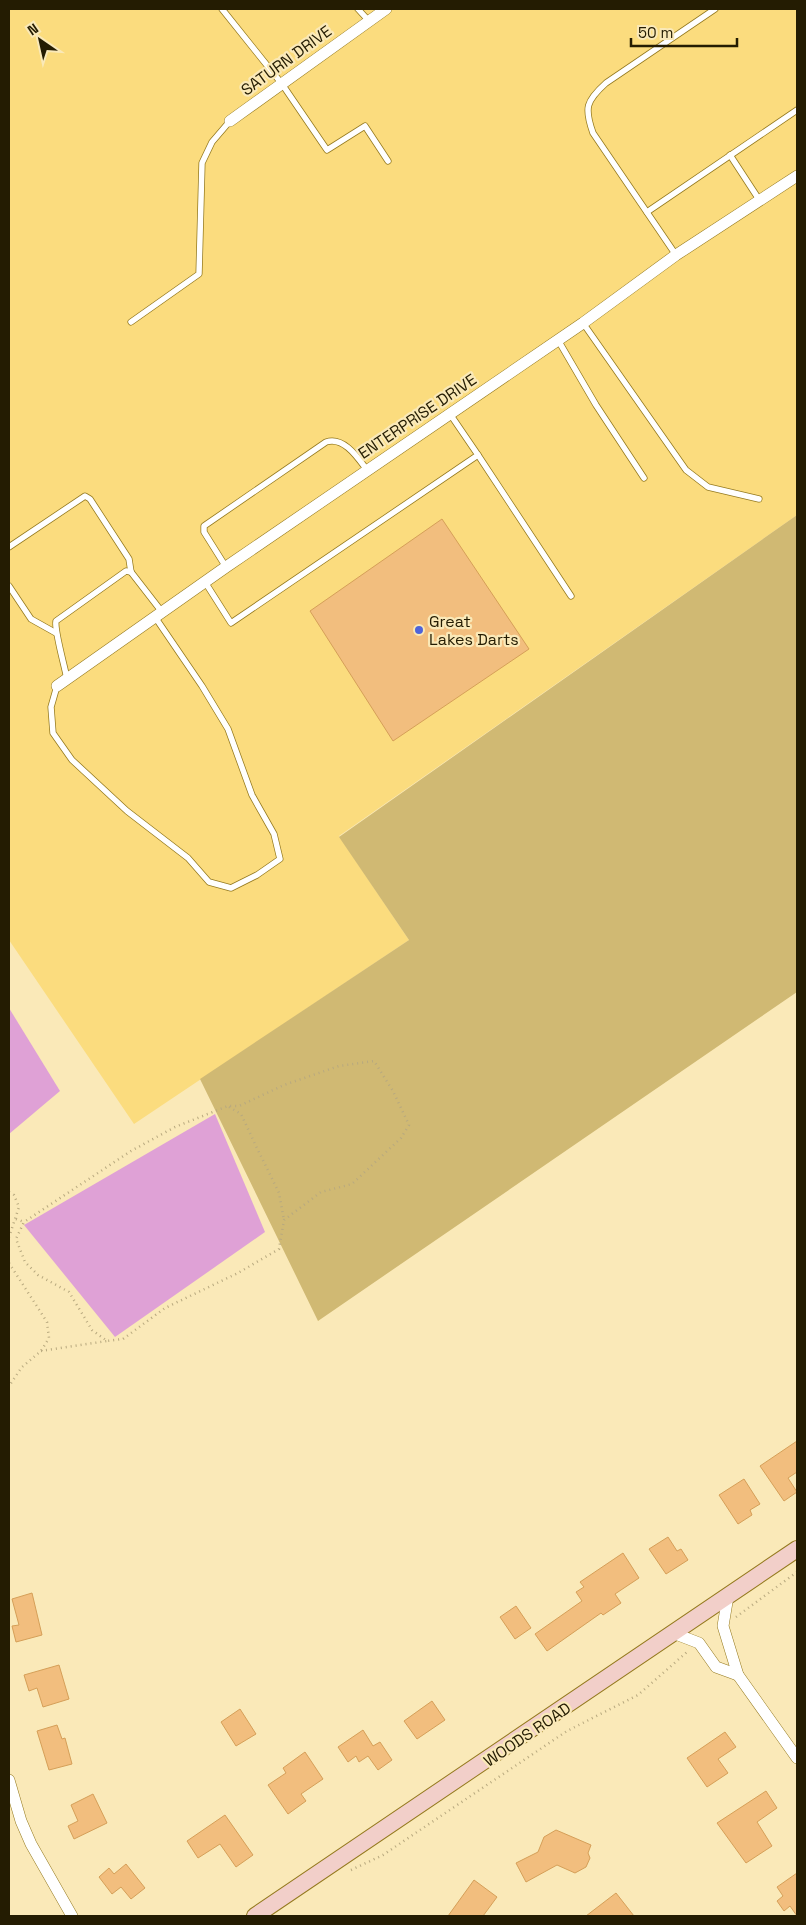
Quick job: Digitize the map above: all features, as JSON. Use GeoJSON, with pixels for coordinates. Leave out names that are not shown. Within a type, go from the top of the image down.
{"type":"FeatureCollection","features":[{"type":"Feature","properties":{"kind":"street","name":"SATURN DRIVE"},"geometry":{"type":"LineString","coordinates":[[230,121],[386,9]]}},
{"type":"Feature","properties":{"kind":"street","name":"ENTERPRISE DRIVE"},"geometry":{"type":"LineString","coordinates":[[62,682],[226,567],[583,323],[676,255],[797,176]]}},
{"type":"Feature","properties":{"kind":"street","name":"WOODS ROAD"},"geometry":{"type":"LineString","coordinates":[[255,1916],[797,1549]]}},
{"type":"Feature","properties":{"kind":"street"},"geometry":{"type":"LineString","coordinates":[[728,1596],[723,1626],[738,1675],[797,1758]]}},
{"type":"Feature","properties":{"kind":"street"},"geometry":{"type":"LineString","coordinates":[[674,1633],[699,1643],[716,1667],[738,1675]]}},
{"type":"Feature","properties":{"kind":"street"},"geometry":{"type":"LineString","coordinates":[[9,1780],[21,1821],[31,1844],[73,1914]]}},
{"type":"Feature","properties":{"kind":"lane"},"geometry":{"type":"LineString","coordinates":[[222,9],[282,84],[327,150],[365,126],[388,161]]}},
{"type":"Feature","properties":{"kind":"lane"},"geometry":{"type":"LineString","coordinates":[[358,9],[369,21]]}},
{"type":"Feature","properties":{"kind":"lane"},"geometry":{"type":"LineString","coordinates":[[676,255],[593,133],[588,120],[587,105],[593,95],[606,83],[715,9]]}},
{"type":"Feature","properties":{"kind":"lane"},"geometry":{"type":"LineString","coordinates":[[646,212],[797,110]]}},
{"type":"Feature","properties":{"kind":"lane"},"geometry":{"type":"LineString","coordinates":[[131,322],[199,274],[202,164],[209,147],[230,121]]}},
{"type":"Feature","properties":{"kind":"lane"},"geometry":{"type":"LineString","coordinates":[[730,155],[760,201]]}},
{"type":"Feature","properties":{"kind":"lane"},"geometry":{"type":"LineString","coordinates":[[583,323],[686,470],[708,487],[759,499]]}},
{"type":"Feature","properties":{"kind":"lane"},"geometry":{"type":"LineString","coordinates":[[558,340],[596,406],[644,478]]}},
{"type":"Feature","properties":{"kind":"lane"},"geometry":{"type":"LineString","coordinates":[[450,414],[571,596]]}},
{"type":"Feature","properties":{"kind":"lane"},"geometry":{"type":"LineString","coordinates":[[226,567],[204,532],[204,526],[270,479],[330,440],[351,448],[367,470]]}},
{"type":"Feature","properties":{"kind":"lane"},"geometry":{"type":"LineString","coordinates":[[205,582],[231,623],[478,454]]}},
{"type":"Feature","properties":{"kind":"lane"},"geometry":{"type":"LineString","coordinates":[[9,546],[85,496],[90,498],[129,559],[131,572],[228,729],[252,795],[274,834],[280,859],[257,875],[231,888],[209,882],[188,858],[127,811],[72,760],[53,733],[51,707],[62,682],[56,622],[61,616],[126,571],[131,572]]}},
{"type":"Feature","properties":{"kind":"lane"},"geometry":{"type":"LineString","coordinates":[[9,586],[31,619],[56,633]]}},
{"type":"Feature","properties":{"kind":"path"},"geometry":{"type":"LineString","coordinates":[[107,1341],[92,1330],[69,1292],[38,1275],[25,1262],[16,1239],[24,1222],[131,1151],[175,1127],[228,1106],[240,1106],[284,1086],[339,1066],[374,1061],[393,1090],[408,1125],[401,1138],[352,1184],[321,1192],[296,1214],[284,1220]]}},
{"type":"Feature","properties":{"kind":"path"},"geometry":{"type":"LineString","coordinates":[[41,1351],[123,1339],[165,1308],[238,1273],[278,1249],[284,1220],[279,1193],[241,1114],[228,1106]]}},
{"type":"Feature","properties":{"kind":"path"},"geometry":{"type":"LineString","coordinates":[[9,1192],[14,1195],[20,1207],[9,1237]]}},
{"type":"Feature","properties":{"kind":"path"},"geometry":{"type":"LineString","coordinates":[[16,1219],[24,1222]]}},
{"type":"Feature","properties":{"kind":"path"},"geometry":{"type":"LineString","coordinates":[[9,1263],[47,1322],[48,1338],[41,1351],[22,1367],[9,1386]]}},
{"type":"Feature","properties":{"kind":"path"},"geometry":{"type":"LineString","coordinates":[[731,1620],[797,1572]]}},
{"type":"Feature","properties":{"kind":"path"},"geometry":{"type":"LineString","coordinates":[[344,1874],[383,1855],[567,1731],[638,1696],[691,1648]]}},
{"type":"Feature","properties":{"kind":"shaded area"},"geometry":{"type":"Polygon","coordinates":[[[9,9],[797,9],[797,515],[339,836],[409,940],[134,1124],[9,940],[9,9]]]}},
{"type":"Feature","properties":{"kind":"shaded area"},"geometry":{"type":"Polygon","coordinates":[[[797,515],[797,992],[318,1321],[200,1079],[409,940],[339,837],[797,515]]]}},
{"type":"Feature","properties":{"kind":"shaded area"},"geometry":{"type":"Polygon","coordinates":[[[9,1008],[60,1091],[9,1134],[9,1008]]]}},
{"type":"Feature","properties":{"kind":"shaded area"},"geometry":{"type":"Polygon","coordinates":[[[215,1114],[265,1232],[115,1337],[24,1225],[215,1114]]]}},
{"type":"Feature","properties":{"kind":"building","name":"Great Lakes Darts"},"geometry":{"type":"Polygon","coordinates":[[[442,519],[529,649],[393,741],[310,611],[442,519]]]}},
{"type":"Feature","properties":{"kind":"building"},"geometry":{"type":"Polygon","coordinates":[[[797,1441],[797,1472],[788,1478],[797,1492],[784,1501],[760,1466],[797,1441]]]}},
{"type":"Feature","properties":{"kind":"building"},"geometry":{"type":"Polygon","coordinates":[[[744,1479],[760,1504],[750,1510],[752,1515],[738,1524],[719,1495],[744,1479]]]}},
{"type":"Feature","properties":{"kind":"building"},"geometry":{"type":"Polygon","coordinates":[[[668,1537],[677,1551],[681,1549],[688,1560],[666,1574],[649,1549],[668,1537]]]}},
{"type":"Feature","properties":{"kind":"building"},"geometry":{"type":"Polygon","coordinates":[[[623,1553],[639,1578],[615,1594],[621,1603],[603,1615],[601,1613],[547,1651],[535,1634],[582,1601],[576,1592],[584,1587],[580,1582],[623,1553]]]}},
{"type":"Feature","properties":{"kind":"building"},"geometry":{"type":"Polygon","coordinates":[[[32,1593],[42,1635],[16,1642],[12,1626],[19,1625],[12,1599],[32,1593]]]}},
{"type":"Feature","properties":{"kind":"building"},"geometry":{"type":"Polygon","coordinates":[[[516,1606],[531,1628],[515,1639],[500,1617],[516,1606]]]}},
{"type":"Feature","properties":{"kind":"building"},"geometry":{"type":"Polygon","coordinates":[[[59,1665],[69,1699],[43,1707],[37,1688],[29,1691],[24,1675],[59,1665]]]}},
{"type":"Feature","properties":{"kind":"building"},"geometry":{"type":"Polygon","coordinates":[[[432,1701],[445,1720],[417,1739],[404,1721],[432,1701]]]}},
{"type":"Feature","properties":{"kind":"building"},"geometry":{"type":"Polygon","coordinates":[[[240,1709],[256,1734],[236,1746],[221,1722],[240,1709]]]}},
{"type":"Feature","properties":{"kind":"building"},"geometry":{"type":"Polygon","coordinates":[[[57,1725],[62,1739],[65,1738],[72,1764],[49,1770],[37,1731],[57,1725]]]}},
{"type":"Feature","properties":{"kind":"building"},"geometry":{"type":"Polygon","coordinates":[[[363,1730],[373,1746],[380,1742],[392,1760],[378,1770],[368,1756],[359,1762],[356,1756],[348,1762],[338,1747],[363,1730]]]}},
{"type":"Feature","properties":{"kind":"building"},"geometry":{"type":"Polygon","coordinates":[[[725,1732],[736,1747],[718,1759],[728,1773],[707,1787],[687,1758],[725,1732]]]}},
{"type":"Feature","properties":{"kind":"building"},"geometry":{"type":"Polygon","coordinates":[[[305,1752],[323,1779],[301,1794],[306,1801],[288,1814],[268,1785],[286,1773],[283,1768],[305,1752]]]}},
{"type":"Feature","properties":{"kind":"building"},"geometry":{"type":"Polygon","coordinates":[[[766,1791],[777,1808],[757,1822],[772,1846],[746,1863],[717,1823],[766,1791]]]}},
{"type":"Feature","properties":{"kind":"building"},"geometry":{"type":"Polygon","coordinates":[[[93,1794],[107,1823],[74,1839],[68,1826],[78,1821],[71,1805],[93,1794]]]}},
{"type":"Feature","properties":{"kind":"building"},"geometry":{"type":"Polygon","coordinates":[[[225,1815],[253,1855],[236,1867],[220,1844],[198,1858],[187,1841],[225,1815]]]}},
{"type":"Feature","properties":{"kind":"building"},"geometry":{"type":"Polygon","coordinates":[[[556,1830],[591,1845],[588,1853],[590,1858],[586,1867],[575,1873],[557,1865],[526,1882],[516,1863],[538,1852],[544,1837],[556,1830]]]}},
{"type":"Feature","properties":{"kind":"building"},"geometry":{"type":"Polygon","coordinates":[[[126,1864],[145,1888],[131,1899],[121,1887],[112,1894],[99,1877],[109,1868],[114,1874],[126,1864]]]}},
{"type":"Feature","properties":{"kind":"building"},"geometry":{"type":"Polygon","coordinates":[[[797,1873],[797,1916],[790,1906],[784,1911],[777,1901],[783,1896],[777,1887],[797,1873]]]}},
{"type":"Feature","properties":{"kind":"building"},"geometry":{"type":"Polygon","coordinates":[[[474,1880],[497,1897],[483,1916],[448,1916],[474,1880]]]}},
{"type":"Feature","properties":{"kind":"building"},"geometry":{"type":"Polygon","coordinates":[[[616,1893],[634,1916],[586,1916],[616,1893]]]}},
{"type":"Feature","properties":{"kind":"place","name":"Great Lakes Darts"},"geometry":{"type":"Point","coordinates":[419,630]}}]}
